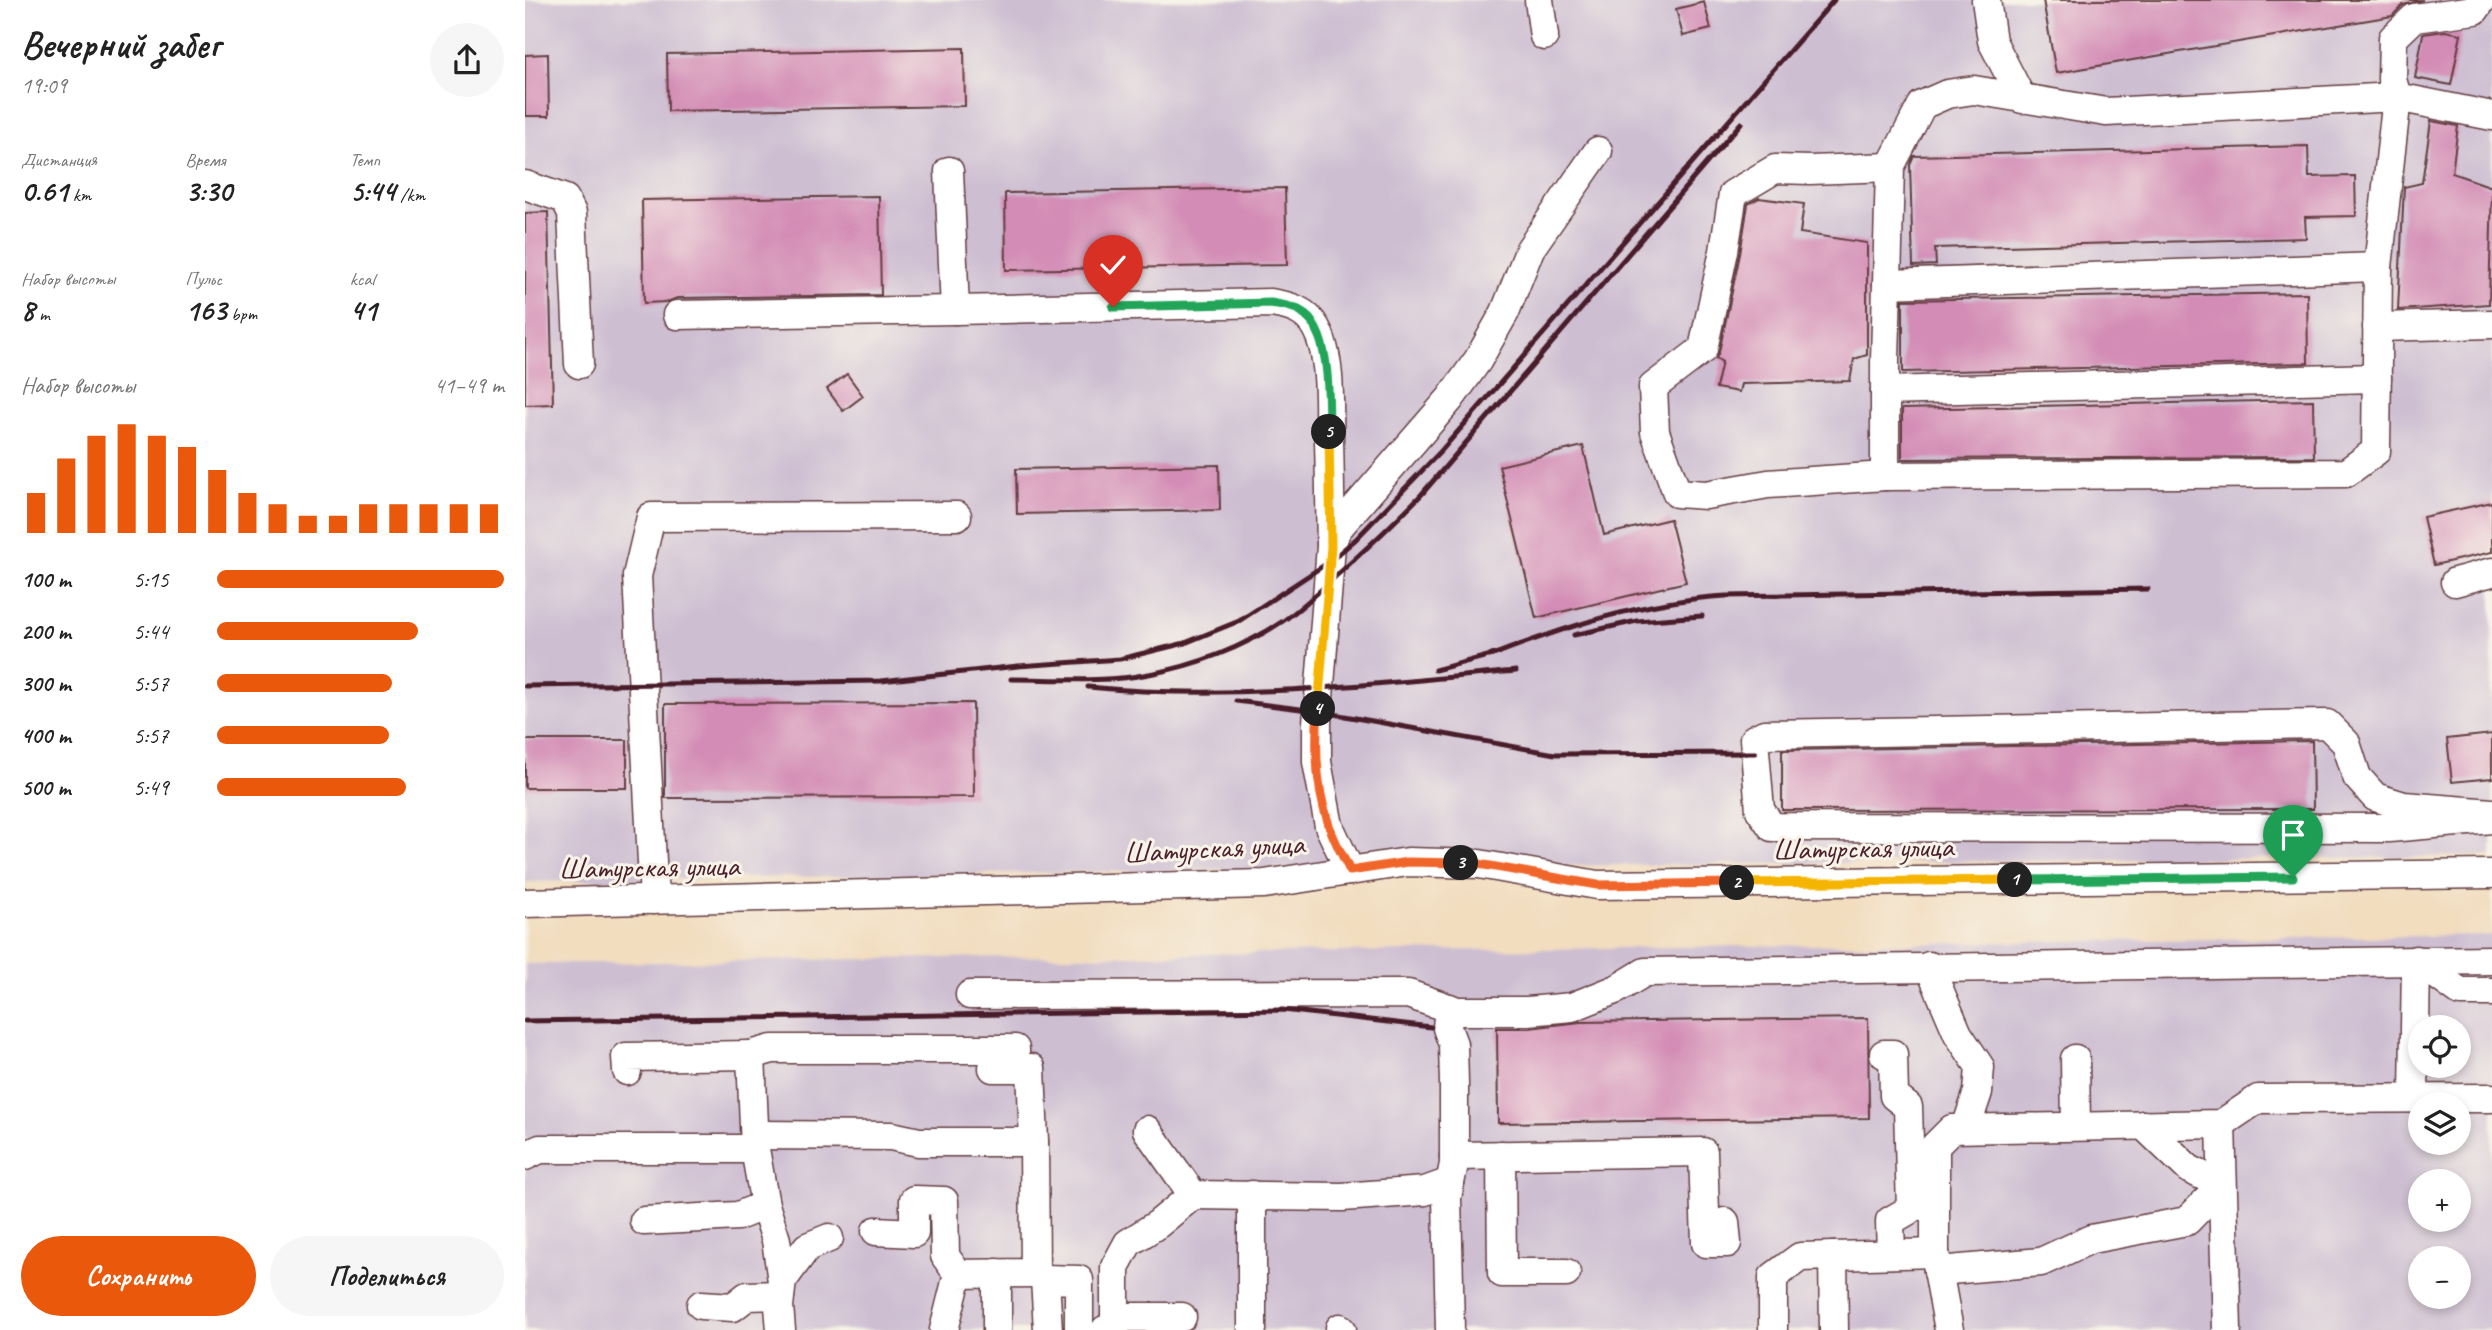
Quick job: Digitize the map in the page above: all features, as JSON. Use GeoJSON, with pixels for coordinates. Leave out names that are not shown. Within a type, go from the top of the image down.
{"type":"FeatureCollection","features":[{"type":"Feature","properties":{"kind":"street"},"geometry":{"type":"LineString","coordinates":[[1539,0],[1544,36]]}},
{"type":"Feature","properties":{"kind":"street"},"geometry":{"type":"LineString","coordinates":[[1986,0],[1992,41],[2022,99]]}},
{"type":"Feature","properties":{"kind":"street"},"geometry":{"type":"LineString","coordinates":[[1890,167],[1775,169],[1733,194],[1703,349],[1653,387],[1655,432],[1677,493],[1706,495],[1768,484],[1885,476],[2346,474],[2376,451],[2378,267],[2397,97],[2392,79],[2393,38],[2414,18],[2475,10],[2482,0]]}},
{"type":"Feature","properties":{"kind":"street"},"geometry":{"type":"LineString","coordinates":[[1885,476],[1890,167],[1922,105],[1947,94],[1975,90],[2106,112],[2397,97],[2492,116]]}},
{"type":"Feature","properties":{"kind":"street"},"geometry":{"type":"LineString","coordinates":[[1331,546],[1336,531],[1450,398],[1478,360],[1505,312],[1530,249],[1598,151]]}},
{"type":"Feature","properties":{"kind":"street"},"geometry":{"type":"LineString","coordinates":[[949,171],[955,310]]}},
{"type":"Feature","properties":{"kind":"street"},"geometry":{"type":"LineString","coordinates":[[525,185],[565,199],[572,213],[579,365]]}},
{"type":"Feature","properties":{"kind":"street"},"geometry":{"type":"LineString","coordinates":[[1887,284],[2378,267]]}},
{"type":"Feature","properties":{"kind":"street"},"geometry":{"type":"LineString","coordinates":[[677,315],[1271,303],[1303,312],[1318,332],[1324,358],[1328,401],[1331,546],[1317,723],[1317,762],[1329,826],[1350,871]]}},
{"type":"Feature","properties":{"kind":"street"},"geometry":{"type":"LineString","coordinates":[[2377,327],[2492,324]]}},
{"type":"Feature","properties":{"kind":"street"},"geometry":{"type":"LineString","coordinates":[[1885,391],[2377,378]]}},
{"type":"Feature","properties":{"kind":"street"},"geometry":{"type":"LineString","coordinates":[[654,900],[638,576],[651,517],[957,516]]}},
{"type":"Feature","properties":{"kind":"street"},"geometry":{"type":"LineString","coordinates":[[2455,582],[2492,572]]}},
{"type":"Feature","properties":{"kind":"street"},"geometry":{"type":"LineString","coordinates":[[2492,813],[2404,806],[2375,797],[2357,777],[2346,743],[2327,724],[1764,734],[1754,739],[1761,810],[1772,828],[2389,828],[2492,819]]}},
{"type":"Feature","properties":{"kind":"street","name":"Шатурская улица"},"geometry":{"type":"LineString","coordinates":[[525,903],[1264,884],[1408,862],[1479,864],[1597,885],[2492,874]]}},
{"type":"Feature","properties":{"kind":"street"},"geometry":{"type":"LineString","coordinates":[[2416,960],[2460,992],[2492,992]]}},
{"type":"Feature","properties":{"kind":"street"},"geometry":{"type":"LineString","coordinates":[[2414,1092],[2416,960]]}},
{"type":"Feature","properties":{"kind":"street"},"geometry":{"type":"LineString","coordinates":[[970,995],[1408,994],[1449,1008],[1528,1011],[1572,1006],[1617,989],[1645,971],[2492,960]]}},
{"type":"Feature","properties":{"kind":"street"},"geometry":{"type":"LineString","coordinates":[[1929,966],[1958,1034],[1980,1067],[1978,1092],[1966,1128]]}},
{"type":"Feature","properties":{"kind":"street"},"geometry":{"type":"LineString","coordinates":[[1449,1008],[1447,1028],[1453,1044],[1452,1169],[1447,1197],[1450,1330]]}},
{"type":"Feature","properties":{"kind":"street"},"geometry":{"type":"LineString","coordinates":[[627,1071],[626,1057],[751,1055],[772,1049],[1015,1049],[1004,1068],[1031,1068],[1040,1276],[1048,1330]]}},
{"type":"Feature","properties":{"kind":"street"},"geometry":{"type":"LineString","coordinates":[[1884,1054],[1893,1054],[1894,1096],[1908,1107],[1911,1209],[1890,1211],[1891,1254]]}},
{"type":"Feature","properties":{"kind":"street"},"geometry":{"type":"LineString","coordinates":[[751,1055],[755,1142],[775,1215],[781,1288],[781,1330]]}},
{"type":"Feature","properties":{"kind":"street"},"geometry":{"type":"LineString","coordinates":[[2074,1059],[2076,1126]]}},
{"type":"Feature","properties":{"kind":"street"},"geometry":{"type":"LineString","coordinates":[[1949,1330],[1937,1262],[1935,1146],[1952,1129],[2221,1124],[2258,1099],[2408,1098]]}},
{"type":"Feature","properties":{"kind":"street"},"geometry":{"type":"LineString","coordinates":[[2471,1098],[2492,1098]]}},
{"type":"Feature","properties":{"kind":"street"},"geometry":{"type":"LineString","coordinates":[[2221,1124],[2227,1330]]}},
{"type":"Feature","properties":{"kind":"street"},"geometry":{"type":"LineString","coordinates":[[2144,1125],[2189,1169],[2222,1185]]}},
{"type":"Feature","properties":{"kind":"street"},"geometry":{"type":"LineString","coordinates":[[1147,1130],[1193,1195]]}},
{"type":"Feature","properties":{"kind":"street"},"geometry":{"type":"LineString","coordinates":[[525,1156],[540,1149],[891,1136],[919,1142],[1034,1142]]}},
{"type":"Feature","properties":{"kind":"street"},"geometry":{"type":"LineString","coordinates":[[1182,1317],[1110,1323],[1115,1267],[1128,1243],[1158,1224],[1193,1195],[1342,1197],[1425,1191],[1452,1169],[1501,1156],[1703,1152],[1706,1243],[1727,1243],[1725,1222]]}},
{"type":"Feature","properties":{"kind":"street"},"geometry":{"type":"LineString","coordinates":[[1501,1156],[1502,1273],[1566,1273]]}},
{"type":"Feature","properties":{"kind":"street"},"geometry":{"type":"LineString","coordinates":[[1773,1330],[1773,1277],[1800,1257],[1891,1254],[1937,1262],[2041,1262],[2091,1239],[2187,1221],[2222,1185]]}},
{"type":"Feature","properties":{"kind":"street"},"geometry":{"type":"LineString","coordinates":[[1252,1195],[1252,1330]]}},
{"type":"Feature","properties":{"kind":"street"},"geometry":{"type":"LineString","coordinates":[[913,1233],[913,1200],[944,1201],[951,1265],[944,1330]]}},
{"type":"Feature","properties":{"kind":"street"},"geometry":{"type":"LineString","coordinates":[[644,1220],[775,1215]]}},
{"type":"Feature","properties":{"kind":"street"},"geometry":{"type":"LineString","coordinates":[[876,1231],[913,1233],[951,1265],[996,1273],[1079,1280],[1079,1330]]}},
{"type":"Feature","properties":{"kind":"street"},"geometry":{"type":"LineString","coordinates":[[701,1305],[733,1307],[747,1296],[781,1288],[807,1247],[829,1238]]}},
{"type":"Feature","properties":{"kind":"street"},"geometry":{"type":"LineString","coordinates":[[1833,1256],[1834,1330]]}},
{"type":"Feature","properties":{"kind":"street"},"geometry":{"type":"LineString","coordinates":[[996,1273],[997,1330]]}},
{"type":"Feature","properties":{"kind":"shaded area"},"geometry":{"type":"Polygon","coordinates":[[[525,0],[2492,0],[2492,856],[1244,869],[525,882],[525,0]]]}},
{"type":"Feature","properties":{"kind":"shaded area"},"geometry":{"type":"Polygon","coordinates":[[[2492,935],[2492,1330],[525,1330],[525,964],[2492,935]]]}},
{"type":"Feature","properties":{"kind":"building"},"geometry":{"type":"Polygon","coordinates":[[[2043,0],[2423,0],[2403,5],[2392,16],[2056,73],[2043,0]]]}},
{"type":"Feature","properties":{"kind":"building"},"geometry":{"type":"Polygon","coordinates":[[[1704,2],[1711,29],[1683,36],[1676,9],[1704,2]]]}},
{"type":"Feature","properties":{"kind":"building"},"geometry":{"type":"Polygon","coordinates":[[[2445,31],[2461,34],[2451,85],[2415,78],[2423,34],[2445,31]]]}},
{"type":"Feature","properties":{"kind":"building"},"geometry":{"type":"Polygon","coordinates":[[[964,48],[965,106],[668,111],[667,54],[964,48]]]}},
{"type":"Feature","properties":{"kind":"building"},"geometry":{"type":"Polygon","coordinates":[[[548,54],[549,116],[525,116],[525,55],[548,54]]]}},
{"type":"Feature","properties":{"kind":"building"},"geometry":{"type":"Polygon","coordinates":[[[2431,121],[2458,126],[2452,173],[2492,187],[2489,304],[2398,310],[2404,187],[2422,183],[2431,121]]]}},
{"type":"Feature","properties":{"kind":"building"},"geometry":{"type":"Polygon","coordinates":[[[2308,146],[2309,177],[2355,176],[2356,216],[2305,217],[2306,238],[1935,248],[1936,265],[1913,266],[1910,165],[1914,156],[2308,146]]]}},
{"type":"Feature","properties":{"kind":"building"},"geometry":{"type":"Polygon","coordinates":[[[1285,188],[1287,265],[1006,270],[1005,193],[1285,188]]]}},
{"type":"Feature","properties":{"kind":"building"},"geometry":{"type":"Polygon","coordinates":[[[879,196],[881,295],[677,298],[667,302],[644,303],[642,200],[879,196]]]}},
{"type":"Feature","properties":{"kind":"building"},"geometry":{"type":"Polygon","coordinates":[[[1759,198],[1804,204],[1800,233],[1867,243],[1867,355],[1854,359],[1850,381],[1741,384],[1739,392],[1716,388],[1722,362],[1716,358],[1740,254],[1748,204],[1759,198]]]}},
{"type":"Feature","properties":{"kind":"building"},"geometry":{"type":"Polygon","coordinates":[[[548,212],[553,404],[525,405],[525,213],[548,212]]]}},
{"type":"Feature","properties":{"kind":"building"},"geometry":{"type":"Polygon","coordinates":[[[2307,293],[2308,363],[1903,372],[1903,300],[2307,293]]]}},
{"type":"Feature","properties":{"kind":"building"},"geometry":{"type":"Polygon","coordinates":[[[847,374],[863,396],[843,411],[827,389],[847,374]]]}},
{"type":"Feature","properties":{"kind":"building"},"geometry":{"type":"Polygon","coordinates":[[[2313,400],[2314,457],[1902,459],[1902,409],[2313,400]]]}},
{"type":"Feature","properties":{"kind":"building"},"geometry":{"type":"Polygon","coordinates":[[[1583,446],[1604,535],[1670,519],[1686,582],[1536,618],[1499,466],[1583,446]]]}},
{"type":"Feature","properties":{"kind":"building"},"geometry":{"type":"Polygon","coordinates":[[[1219,465],[1220,510],[1017,514],[1016,469],[1219,465]]]}},
{"type":"Feature","properties":{"kind":"building"},"geometry":{"type":"Polygon","coordinates":[[[2492,502],[2492,552],[2434,565],[2423,517],[2492,502]]]}},
{"type":"Feature","properties":{"kind":"building"},"geometry":{"type":"Polygon","coordinates":[[[973,703],[974,797],[665,798],[665,704],[973,703]]]}},
{"type":"Feature","properties":{"kind":"building"},"geometry":{"type":"Polygon","coordinates":[[[2492,734],[2492,778],[2452,782],[2447,739],[2492,734]]]}},
{"type":"Feature","properties":{"kind":"building"},"geometry":{"type":"Polygon","coordinates":[[[525,740],[627,740],[627,788],[525,788],[525,740]]]}},
{"type":"Feature","properties":{"kind":"building"},"geometry":{"type":"Polygon","coordinates":[[[2312,741],[2313,809],[1782,810],[1782,750],[2312,741]]]}},
{"type":"Feature","properties":{"kind":"building"},"geometry":{"type":"Polygon","coordinates":[[[1868,1018],[1869,1118],[1498,1123],[1497,1028],[1529,1028],[1580,1022],[1868,1018]]]}},
{"type":"Feature","properties":{"kind":"railway"},"geometry":{"type":"LineString","coordinates":[[525,686],[881,681],[1018,666],[1120,659],[1185,643],[1239,621],[1329,562],[1356,539],[1441,451],[1834,0]]}},
{"type":"Feature","properties":{"kind":"railway"},"geometry":{"type":"LineString","coordinates":[[1011,679],[1097,680],[1166,670],[1201,661],[1236,647],[1290,616],[1421,495],[1741,123]]}},
{"type":"Feature","properties":{"kind":"railway"},"geometry":{"type":"LineString","coordinates":[[1490,656],[1606,617],[1695,599],[1726,596],[2148,589]]}},
{"type":"Feature","properties":{"kind":"railway"},"geometry":{"type":"LineString","coordinates":[[1574,635],[1637,621],[1702,616]]}},
{"type":"Feature","properties":{"kind":"railway"},"geometry":{"type":"LineString","coordinates":[[1435,670],[1499,653]]}},
{"type":"Feature","properties":{"kind":"railway"},"geometry":{"type":"LineString","coordinates":[[1088,687],[1142,691],[1249,692],[1516,671]]}},
{"type":"Feature","properties":{"kind":"railway"},"geometry":{"type":"LineString","coordinates":[[1236,701],[1317,711],[1555,754],[1755,753]]}},
{"type":"Feature","properties":{"kind":"railway"},"geometry":{"type":"LineString","coordinates":[[525,1021],[1283,1010],[1431,1027]]}},
{"type":"Feature","properties":{"kind":"route"},"geometry":{"type":"LineString","coordinates":[[1113,307],[1271,303],[1303,312],[1315,326],[1321,339],[1328,401],[1331,546],[1317,723],[1317,762],[1321,795],[1329,826],[1350,871],[1408,862],[1479,864],[1597,885],[2293,877]]}}]}
